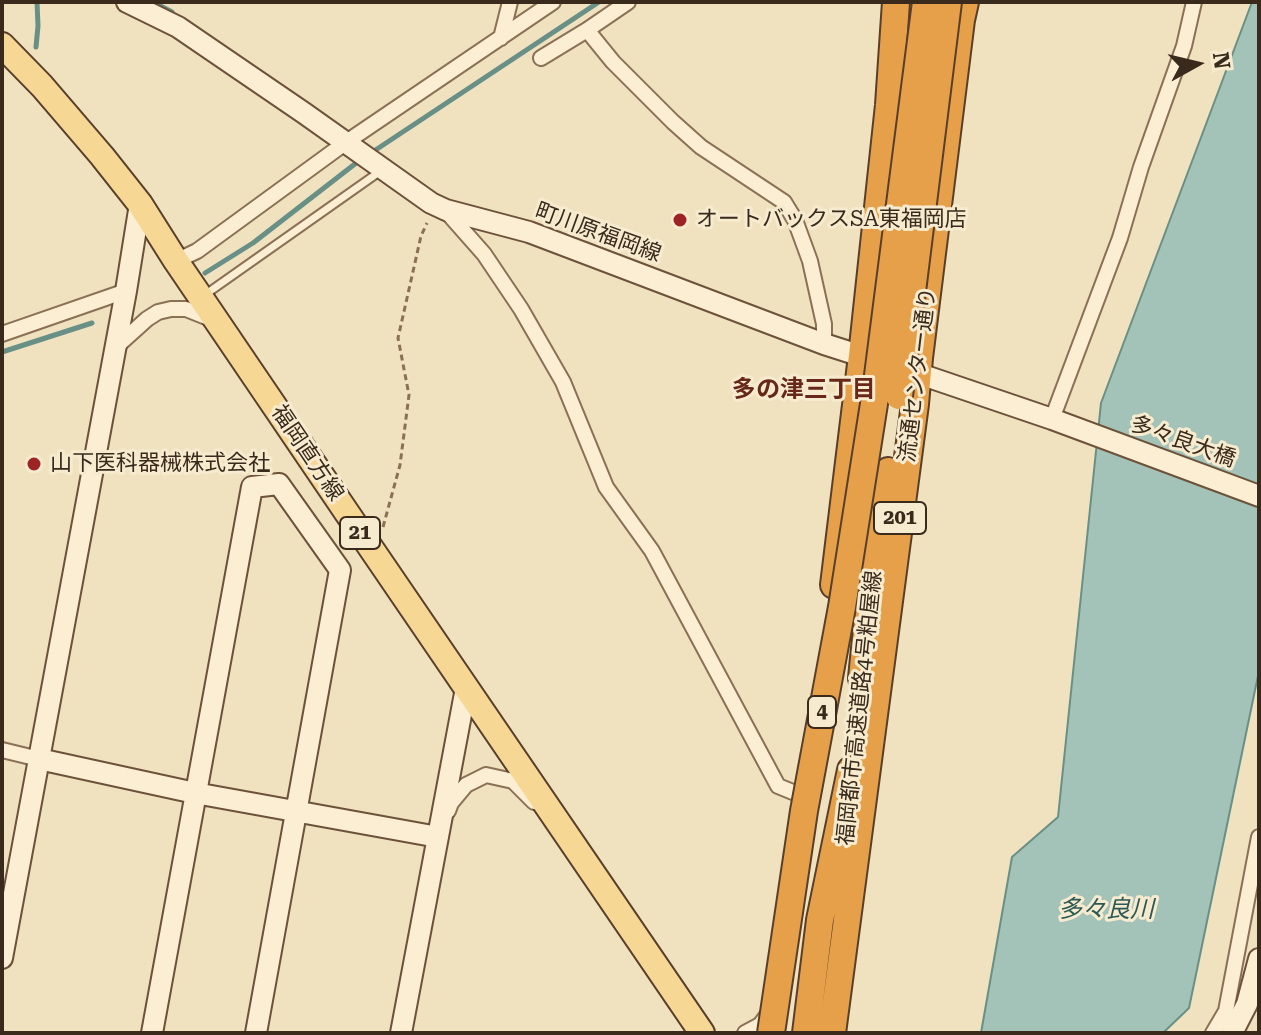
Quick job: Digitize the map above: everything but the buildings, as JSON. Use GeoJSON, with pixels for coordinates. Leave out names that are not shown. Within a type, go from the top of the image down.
{"type":"FeatureCollection","features":[{"type":"Feature","properties":{"kind":"highway","name":"201"},"geometry":{"type":"LineString","coordinates":[[772,1033],[831,608],[862,356],[889,105],[896,2]]}},
{"type":"Feature","properties":{"kind":"highway","name":"福岡都市高速道路4号粕屋線"},"geometry":{"type":"LineString","coordinates":[[772,1033],[804,811],[842,607],[876,391],[926,2]]}},
{"type":"Feature","properties":{"kind":"highway","name":"福岡都市高速道路4号粕屋線"},"geometry":{"type":"LineString","coordinates":[[830,1033],[869,608],[948,2]]}},
{"type":"Feature","properties":{"kind":"highway","name":"流通センター通り"},"geometry":{"type":"LineString","coordinates":[[830,1033],[915,404],[965,2]]}},
{"type":"Feature","properties":{"kind":"highway"},"geometry":{"type":"LineString","coordinates":[[806,1033],[820,920],[853,762]]}},
{"type":"Feature","properties":{"kind":"main road","name":"福岡直方線"},"geometry":{"type":"LineString","coordinates":[[2,45],[42,86],[140,204],[696,1024]]}},
{"type":"Feature","properties":{"kind":"street","name":"町川原福岡線"},"geometry":{"type":"LineString","coordinates":[[127,2],[178,27],[442,208],[529,232],[824,344],[918,373],[1091,434]]}},
{"type":"Feature","properties":{"kind":"street"},"geometry":{"type":"LineString","coordinates":[[501,38],[510,2]]}},
{"type":"Feature","properties":{"kind":"street"},"geometry":{"type":"LineString","coordinates":[[176,261],[197,251],[553,2]]}},
{"type":"Feature","properties":{"kind":"street"},"geometry":{"type":"LineString","coordinates":[[541,58],[628,2]]}},
{"type":"Feature","properties":{"kind":"street"},"geometry":{"type":"LineString","coordinates":[[1052,419],[1120,238],[1141,167],[1184,46],[1194,2]]}},
{"type":"Feature","properties":{"kind":"street"},"geometry":{"type":"LineString","coordinates":[[587,30],[613,62],[701,147],[784,202],[795,220],[810,261],[824,324],[824,344]]}},
{"type":"Feature","properties":{"kind":"street"},"geometry":{"type":"LineString","coordinates":[[2,958],[140,204]]}},
{"type":"Feature","properties":{"kind":"street"},"geometry":{"type":"LineString","coordinates":[[442,208],[484,254],[521,309],[563,382],[606,487],[652,551],[778,786],[805,797]]}},
{"type":"Feature","properties":{"kind":"street"},"geometry":{"type":"LineString","coordinates":[[2,334],[126,291]]}},
{"type":"Feature","properties":{"kind":"street"},"geometry":{"type":"LineString","coordinates":[[116,347],[158,312],[186,309],[219,323]]}},
{"type":"Feature","properties":{"kind":"street","name":"多々良大橋"},"geometry":{"type":"LineString","coordinates":[[1091,434],[1259,496]]}},
{"type":"Feature","properties":{"kind":"street"},"geometry":{"type":"LineString","coordinates":[[152,1033],[252,487],[279,484],[340,570],[256,1033]]}},
{"type":"Feature","properties":{"kind":"street"},"geometry":{"type":"LineString","coordinates":[[401,1033],[466,688]]}},
{"type":"Feature","properties":{"kind":"street"},"geometry":{"type":"LineString","coordinates":[[2,750],[195,793],[438,837]]}},
{"type":"Feature","properties":{"kind":"street"},"geometry":{"type":"LineString","coordinates":[[438,837],[451,803],[466,785],[486,775],[513,781],[566,832]]}},
{"type":"Feature","properties":{"kind":"street"},"geometry":{"type":"LineString","coordinates":[[1213,1033],[1226,1011],[1259,837]]}},
{"type":"Feature","properties":{"kind":"street"},"geometry":{"type":"LineString","coordinates":[[745,1033],[760,1025],[770,1012],[783,949]]}},
{"type":"Feature","properties":{"kind":"street"},"geometry":{"type":"LineString","coordinates":[[1232,1033],[1256,987],[1259,959]]}},
{"type":"Feature","properties":{"kind":"street"},"geometry":{"type":"LineString","coordinates":[[696,1024],[714,1033]]}},
{"type":"Feature","properties":{"kind":"lane"},"geometry":{"type":"LineString","coordinates":[[201,297],[380,166]]}},
{"type":"Feature","properties":{"kind":"path"},"geometry":{"type":"LineString","coordinates":[[370,547],[383,528],[400,465],[409,395],[398,338],[421,236],[429,218],[442,208]]}},
{"type":"Feature","properties":{"kind":"water","name":"多々良川"},"geometry":{"type":"Polygon","coordinates":[[[1252,2],[1259,2],[1259,671],[1189,1008],[1163,1033],[981,1033],[1012,857],[1058,817],[1101,403],[1252,2]]]}},
{"type":"Feature","properties":{"kind":"waterway"},"geometry":{"type":"LineString","coordinates":[[36,47],[37,2]]}},
{"type":"Feature","properties":{"kind":"waterway"},"geometry":{"type":"LineString","coordinates":[[153,2],[172,12]]}},
{"type":"Feature","properties":{"kind":"waterway"},"geometry":{"type":"LineString","coordinates":[[371,153],[599,2]]}},
{"type":"Feature","properties":{"kind":"waterway"},"geometry":{"type":"LineString","coordinates":[[205,273],[253,243],[360,160]]}},
{"type":"Feature","properties":{"kind":"waterway"},"geometry":{"type":"LineString","coordinates":[[2,352],[92,323]]}},
{"type":"Feature","properties":{"kind":"place","name":"オートバックスSA東福岡店"},"geometry":{"type":"Point","coordinates":[680,220]}},
{"type":"Feature","properties":{"kind":"place","name":"山下医科器械株式会社"},"geometry":{"type":"Point","coordinates":[34,464]}},
{"type":"Feature","properties":{"kind":"district","name":"多の津三丁目"},"geometry":{"type":"Point","coordinates":[804,390]}}]}
